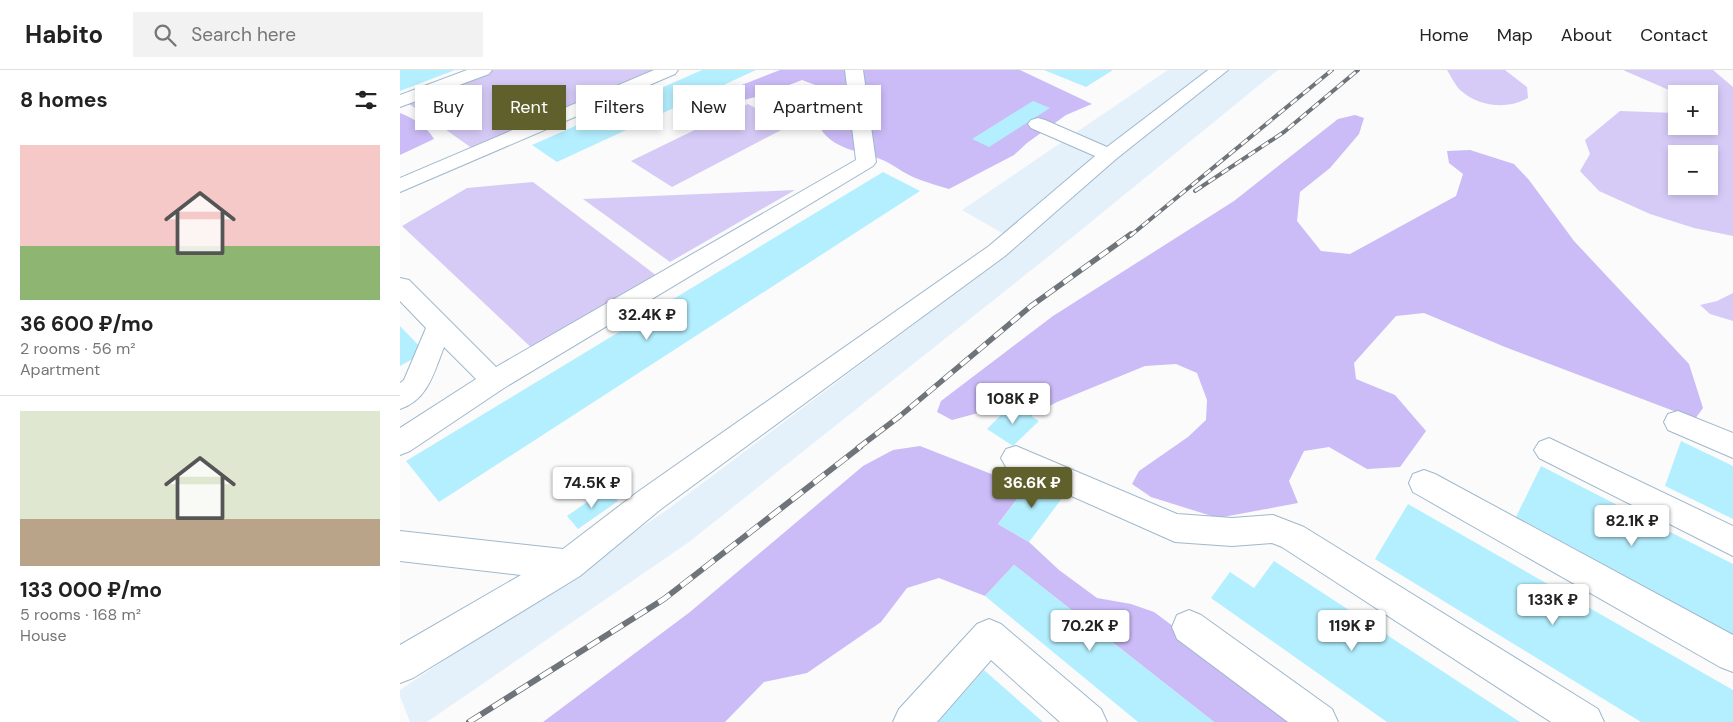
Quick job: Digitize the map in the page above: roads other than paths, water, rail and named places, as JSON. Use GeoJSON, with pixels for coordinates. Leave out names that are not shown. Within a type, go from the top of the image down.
{"type":"FeatureCollection","features":[{"type":"Feature","properties":{"kind":"lane"},"geometry":{"type":"LineString","coordinates":[[400,102],[483,70]]}},
{"type":"Feature","properties":{"kind":"lane"},"geometry":{"type":"LineString","coordinates":[[400,186],[669,70]]}},
{"type":"Feature","properties":{"kind":"lane"},"geometry":{"type":"LineString","coordinates":[[400,443],[494,381],[866,162],[854,70]]}},
{"type":"Feature","properties":{"kind":"lane"},"geometry":{"type":"LineString","coordinates":[[400,665],[568,565],[650,500],[997,251],[1109,154],[1219,70]]}},
{"type":"Feature","properties":{"kind":"lane"},"geometry":{"type":"LineString","coordinates":[[1038,124],[1109,154]]}},
{"type":"Feature","properties":{"kind":"lane"},"geometry":{"type":"LineString","coordinates":[[400,286],[494,381]]}},
{"type":"Feature","properties":{"kind":"lane"},"geometry":{"type":"LineString","coordinates":[[400,398],[415,386],[440,326]]}},
{"type":"Feature","properties":{"kind":"lane"},"geometry":{"type":"LineString","coordinates":[[1678,422],[1733,446]]}},
{"type":"Feature","properties":{"kind":"lane"},"geometry":{"type":"LineString","coordinates":[[1549,450],[1733,542]]}},
{"type":"Feature","properties":{"kind":"lane"},"geometry":{"type":"LineString","coordinates":[[1016,458],[1175,528],[1232,532],[1273,529],[1293,537],[1585,722]]}},
{"type":"Feature","properties":{"kind":"lane"},"geometry":{"type":"LineString","coordinates":[[1424,483],[1733,654]]}},
{"type":"Feature","properties":{"kind":"lane"},"geometry":{"type":"LineString","coordinates":[[400,546],[568,565]]}},
{"type":"Feature","properties":{"kind":"lane"},"geometry":{"type":"LineString","coordinates":[[1189,627],[1319,722]]}},
{"type":"Feature","properties":{"kind":"lane"},"geometry":{"type":"LineString","coordinates":[[912,722],[989,636],[1088,722]]}},
{"type":"Feature","properties":{"kind":"railway"},"geometry":{"type":"LineString","coordinates":[[1130,236],[1332,70]]}},
{"type":"Feature","properties":{"kind":"railway"},"geometry":{"type":"LineString","coordinates":[[1195,191],[1284,132],[1358,70]]}},
{"type":"Feature","properties":{"kind":"railway"},"geometry":{"type":"LineString","coordinates":[[858,448],[900,416],[1031,306],[1131,234]]}},
{"type":"Feature","properties":{"kind":"railway"},"geometry":{"type":"LineString","coordinates":[[469,722],[664,599],[860,447]]}}]}
